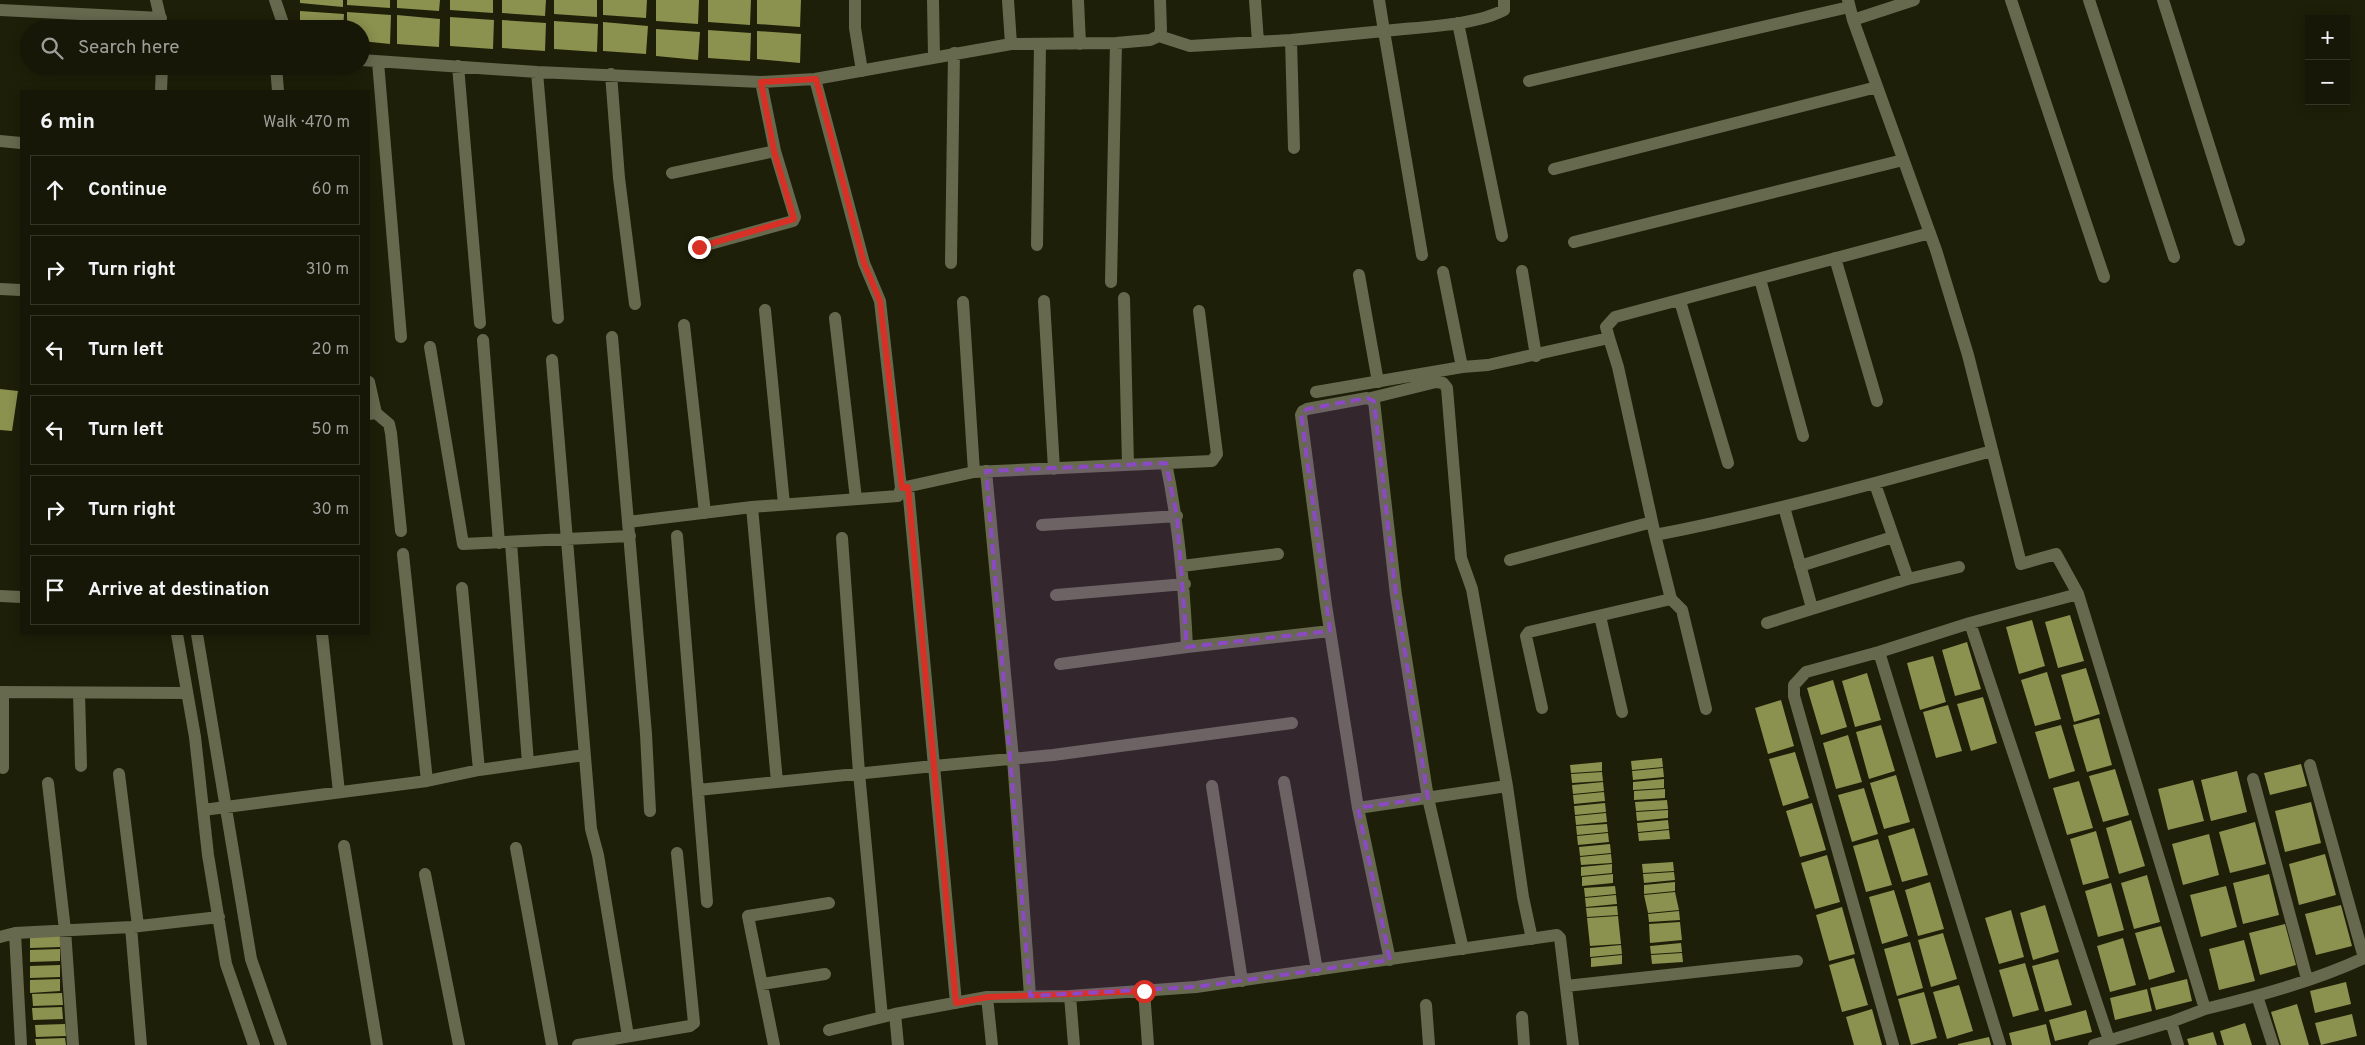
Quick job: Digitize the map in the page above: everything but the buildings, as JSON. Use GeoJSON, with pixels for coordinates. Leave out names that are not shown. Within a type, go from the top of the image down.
{"type":"FeatureCollection","features":[{"type":"Feature","properties":{"kind":"street"},"geometry":{"type":"LineString","coordinates":[[156,0],[161,20]]}},
{"type":"Feature","properties":{"kind":"street"},"geometry":{"type":"LineString","coordinates":[[274,0],[282,20]]}},
{"type":"Feature","properties":{"kind":"street"},"geometry":{"type":"LineString","coordinates":[[855,0],[856,28],[862,71]]}},
{"type":"Feature","properties":{"kind":"street"},"geometry":{"type":"LineString","coordinates":[[933,0],[934,57]]}},
{"type":"Feature","properties":{"kind":"street"},"geometry":{"type":"LineString","coordinates":[[1008,0],[1011,44]]}},
{"type":"Feature","properties":{"kind":"street"},"geometry":{"type":"LineString","coordinates":[[1078,0],[1080,44]]}},
{"type":"Feature","properties":{"kind":"street"},"geometry":{"type":"LineString","coordinates":[[1159,36],[1161,30],[1160,0]]}},
{"type":"Feature","properties":{"kind":"street"},"geometry":{"type":"LineString","coordinates":[[1255,0],[1258,42]]}},
{"type":"Feature","properties":{"kind":"street"},"geometry":{"type":"LineString","coordinates":[[1379,0],[1422,255]]}},
{"type":"Feature","properties":{"kind":"street"},"geometry":{"type":"LineString","coordinates":[[370,61],[536,72],[761,82],[816,79],[1011,44],[1116,43],[1150,40],[1159,36],[1190,46],[1291,40],[1458,23],[1495,15],[1504,10],[1504,0]]}},
{"type":"Feature","properties":{"kind":"street"},"geometry":{"type":"LineString","coordinates":[[1853,20],[1914,0]]}},
{"type":"Feature","properties":{"kind":"street"},"geometry":{"type":"LineString","coordinates":[[2012,0],[2104,277]]}},
{"type":"Feature","properties":{"kind":"street"},"geometry":{"type":"LineString","coordinates":[[2089,0],[2174,257]]}},
{"type":"Feature","properties":{"kind":"street"},"geometry":{"type":"LineString","coordinates":[[2163,0],[2239,240]]}},
{"type":"Feature","properties":{"kind":"street"},"geometry":{"type":"LineString","coordinates":[[1529,81],[1849,4],[1853,20],[1930,233],[1968,355],[2021,564],[2056,554],[2078,594],[2205,1009]]}},
{"type":"Feature","properties":{"kind":"street"},"geometry":{"type":"LineString","coordinates":[[0,10],[116,20]]}},
{"type":"Feature","properties":{"kind":"street"},"geometry":{"type":"LineString","coordinates":[[1458,23],[1502,236]]}},
{"type":"Feature","properties":{"kind":"street"},"geometry":{"type":"LineString","coordinates":[[1291,40],[1294,148]]}},
{"type":"Feature","properties":{"kind":"street"},"geometry":{"type":"LineString","coordinates":[[1111,282],[1116,43]]}},
{"type":"Feature","properties":{"kind":"street"},"geometry":{"type":"LineString","coordinates":[[1037,245],[1040,44]]}},
{"type":"Feature","properties":{"kind":"street"},"geometry":{"type":"LineString","coordinates":[[951,263],[954,53]]}},
{"type":"Feature","properties":{"kind":"street"},"geometry":{"type":"LineString","coordinates":[[378,62],[401,337]]}},
{"type":"Feature","properties":{"kind":"street"},"geometry":{"type":"LineString","coordinates":[[458,66],[480,323]]}},
{"type":"Feature","properties":{"kind":"street"},"geometry":{"type":"LineString","coordinates":[[536,72],[558,318]]}},
{"type":"Feature","properties":{"kind":"street"},"geometry":{"type":"LineString","coordinates":[[611,74],[619,178],[635,304]]}},
{"type":"Feature","properties":{"kind":"street"},"geometry":{"type":"LineString","coordinates":[[161,90],[162,75]]}},
{"type":"Feature","properties":{"kind":"street"},"geometry":{"type":"LineString","coordinates":[[277,75],[278,90]]}},
{"type":"Feature","properties":{"kind":"street"},"geometry":{"type":"LineString","coordinates":[[816,79],[864,263],[880,301],[905,487],[956,1003]]}},
{"type":"Feature","properties":{"kind":"street"},"geometry":{"type":"LineString","coordinates":[[699,247],[793,221],[795,217],[774,151],[761,82]]}},
{"type":"Feature","properties":{"kind":"street"},"geometry":{"type":"LineString","coordinates":[[1554,169],[1877,87]]}},
{"type":"Feature","properties":{"kind":"street"},"geometry":{"type":"LineString","coordinates":[[0,141],[20,143]]}},
{"type":"Feature","properties":{"kind":"street"},"geometry":{"type":"LineString","coordinates":[[672,173],[774,151]]}},
{"type":"Feature","properties":{"kind":"street"},"geometry":{"type":"LineString","coordinates":[[1574,242],[1903,160]]}},
{"type":"Feature","properties":{"kind":"street"},"geometry":{"type":"LineString","coordinates":[[1706,709],[1682,610],[1671,599],[1618,367],[1606,327],[1614,317],[1930,233]]}},
{"type":"Feature","properties":{"kind":"street"},"geometry":{"type":"LineString","coordinates":[[1835,258],[1877,401]]}},
{"type":"Feature","properties":{"kind":"street"},"geometry":{"type":"LineString","coordinates":[[1522,271],[1536,356]]}},
{"type":"Feature","properties":{"kind":"street"},"geometry":{"type":"LineString","coordinates":[[1444,272],[1462,367]]}},
{"type":"Feature","properties":{"kind":"street"},"geometry":{"type":"LineString","coordinates":[[1359,275],[1378,382]]}},
{"type":"Feature","properties":{"kind":"street"},"geometry":{"type":"LineString","coordinates":[[1760,279],[1803,436]]}},
{"type":"Feature","properties":{"kind":"street"},"geometry":{"type":"LineString","coordinates":[[0,289],[20,290]]}},
{"type":"Feature","properties":{"kind":"street"},"geometry":{"type":"LineString","coordinates":[[1124,298],[1128,465]]}},
{"type":"Feature","properties":{"kind":"street"},"geometry":{"type":"LineString","coordinates":[[1044,301],[1054,469]]}},
{"type":"Feature","properties":{"kind":"street"},"geometry":{"type":"LineString","coordinates":[[1680,301],[1728,462]]}},
{"type":"Feature","properties":{"kind":"street"},"geometry":{"type":"LineString","coordinates":[[963,302],[980,472],[1013,759],[1030,996]]}},
{"type":"Feature","properties":{"kind":"street"},"geometry":{"type":"LineString","coordinates":[[765,310],[784,504]]}},
{"type":"Feature","properties":{"kind":"street"},"geometry":{"type":"LineString","coordinates":[[628,522],[752,507],[898,496],[905,487],[980,472],[1212,461],[1217,454],[1200,311]]}},
{"type":"Feature","properties":{"kind":"street"},"geometry":{"type":"LineString","coordinates":[[835,318],[856,499]]}},
{"type":"Feature","properties":{"kind":"street"},"geometry":{"type":"LineString","coordinates":[[684,325],[705,513]]}},
{"type":"Feature","properties":{"kind":"street"},"geometry":{"type":"LineString","coordinates":[[612,337],[630,536],[650,811]]}},
{"type":"Feature","properties":{"kind":"street"},"geometry":{"type":"LineString","coordinates":[[1316,392],[1462,367],[1488,365],[1536,356],[1608,338]]}},
{"type":"Feature","properties":{"kind":"street"},"geometry":{"type":"LineString","coordinates":[[483,340],[528,763]]}},
{"type":"Feature","properties":{"kind":"street"},"geometry":{"type":"LineString","coordinates":[[430,347],[463,544],[630,536]]}},
{"type":"Feature","properties":{"kind":"street"},"geometry":{"type":"LineString","coordinates":[[552,360],[569,540],[591,829],[598,855],[628,1036]]}},
{"type":"Feature","properties":{"kind":"street"},"geometry":{"type":"LineString","coordinates":[[1390,960],[1358,808],[1330,631],[1301,415],[1307,409],[1372,398],[1436,382],[1442,383],[1447,388],[1461,558],[1472,589],[1507,786],[1523,897],[1532,939]]}},
{"type":"Feature","properties":{"kind":"street"},"geometry":{"type":"LineString","coordinates":[[370,392],[372,413],[389,424],[391,432],[401,531]]}},
{"type":"Feature","properties":{"kind":"street"},"geometry":{"type":"LineString","coordinates":[[1372,398],[1374,401],[1396,596],[1428,798],[1463,949]]}},
{"type":"Feature","properties":{"kind":"street"},"geometry":{"type":"LineString","coordinates":[[1655,535],[1745,517],[1875,484],[1992,451]]}},
{"type":"Feature","properties":{"kind":"street"},"geometry":{"type":"LineString","coordinates":[[1166,463],[1177,516],[1184,584],[1187,647]]}},
{"type":"Feature","properties":{"kind":"street"},"geometry":{"type":"LineString","coordinates":[[1875,484],[1908,579]]}},
{"type":"Feature","properties":{"kind":"street"},"geometry":{"type":"LineString","coordinates":[[752,507],[777,782]]}},
{"type":"Feature","properties":{"kind":"street"},"geometry":{"type":"LineString","coordinates":[[1784,507],[1812,608]]}},
{"type":"Feature","properties":{"kind":"street"},"geometry":{"type":"LineString","coordinates":[[1042,525],[1177,516]]}},
{"type":"Feature","properties":{"kind":"street"},"geometry":{"type":"LineString","coordinates":[[1510,560],[1652,522]]}},
{"type":"Feature","properties":{"kind":"street"},"geometry":{"type":"LineString","coordinates":[[677,536],[707,902]]}},
{"type":"Feature","properties":{"kind":"street"},"geometry":{"type":"LineString","coordinates":[[1800,566],[1894,537]]}},
{"type":"Feature","properties":{"kind":"street"},"geometry":{"type":"LineString","coordinates":[[842,538],[859,773],[882,1017]]}},
{"type":"Feature","properties":{"kind":"street"},"geometry":{"type":"LineString","coordinates":[[403,554],[427,781]]}},
{"type":"Feature","properties":{"kind":"street"},"geometry":{"type":"LineString","coordinates":[[1182,566],[1278,554]]}},
{"type":"Feature","properties":{"kind":"street"},"geometry":{"type":"LineString","coordinates":[[1766,623],[1908,579],[1959,567]]}},
{"type":"Feature","properties":{"kind":"street"},"geometry":{"type":"LineString","coordinates":[[1056,595],[1184,584]]}},
{"type":"Feature","properties":{"kind":"street"},"geometry":{"type":"LineString","coordinates":[[462,588],[479,770]]}},
{"type":"Feature","properties":{"kind":"street"},"geometry":{"type":"LineString","coordinates":[[1893,1045],[1794,696],[1794,685],[1806,672],[1879,652],[1970,623],[2078,594]]}},
{"type":"Feature","properties":{"kind":"street"},"geometry":{"type":"LineString","coordinates":[[0,596],[20,597]]}},
{"type":"Feature","properties":{"kind":"street"},"geometry":{"type":"LineString","coordinates":[[1542,708],[1526,636],[1529,632],[1671,599]]}},
{"type":"Feature","properties":{"kind":"street"},"geometry":{"type":"LineString","coordinates":[[1600,616],[1622,712]]}},
{"type":"Feature","properties":{"kind":"street"},"geometry":{"type":"LineString","coordinates":[[1970,623],[2109,1040]]}},
{"type":"Feature","properties":{"kind":"street"},"geometry":{"type":"LineString","coordinates":[[1060,664],[1330,631]]}},
{"type":"Feature","properties":{"kind":"street"},"geometry":{"type":"LineString","coordinates":[[177,635],[195,737],[208,855],[226,964],[254,1045]]}},
{"type":"Feature","properties":{"kind":"street"},"geometry":{"type":"LineString","coordinates":[[197,635],[251,959],[281,1045]]}},
{"type":"Feature","properties":{"kind":"street"},"geometry":{"type":"LineString","coordinates":[[322,635],[340,792]]}},
{"type":"Feature","properties":{"kind":"street"},"geometry":{"type":"LineString","coordinates":[[1879,652],[2000,1045]]}},
{"type":"Feature","properties":{"kind":"street"},"geometry":{"type":"LineString","coordinates":[[3,768],[2,693],[187,693]]}},
{"type":"Feature","properties":{"kind":"street"},"geometry":{"type":"LineString","coordinates":[[79,693],[81,766]]}},
{"type":"Feature","properties":{"kind":"street"},"geometry":{"type":"LineString","coordinates":[[698,790],[1013,759],[1292,723]]}},
{"type":"Feature","properties":{"kind":"street"},"geometry":{"type":"LineString","coordinates":[[203,810],[427,781],[479,770],[584,755]]}},
{"type":"Feature","properties":{"kind":"street"},"geometry":{"type":"LineString","coordinates":[[2094,1045],[2171,1022],[2205,1009],[2258,996],[2364,958],[2310,764]]}},
{"type":"Feature","properties":{"kind":"street"},"geometry":{"type":"LineString","coordinates":[[119,774],[134,927],[141,1045]]}},
{"type":"Feature","properties":{"kind":"street"},"geometry":{"type":"LineString","coordinates":[[2253,779],[2307,979]]}},
{"type":"Feature","properties":{"kind":"street"},"geometry":{"type":"LineString","coordinates":[[1284,782],[1317,970]]}},
{"type":"Feature","properties":{"kind":"street"},"geometry":{"type":"LineString","coordinates":[[48,783],[65,930],[73,1045]]}},
{"type":"Feature","properties":{"kind":"street"},"geometry":{"type":"LineString","coordinates":[[1212,786],[1242,981]]}},
{"type":"Feature","properties":{"kind":"street"},"geometry":{"type":"LineString","coordinates":[[1358,808],[1507,786]]}},
{"type":"Feature","properties":{"kind":"street"},"geometry":{"type":"LineString","coordinates":[[344,846],[377,1045]]}},
{"type":"Feature","properties":{"kind":"street"},"geometry":{"type":"LineString","coordinates":[[516,848],[552,1045]]}},
{"type":"Feature","properties":{"kind":"street"},"geometry":{"type":"LineString","coordinates":[[578,1045],[690,1026],[694,1023],[677,853]]}},
{"type":"Feature","properties":{"kind":"street"},"geometry":{"type":"LineString","coordinates":[[424,874],[459,1045]]}},
{"type":"Feature","properties":{"kind":"street"},"geometry":{"type":"LineString","coordinates":[[774,1045],[748,916],[830,903]]}},
{"type":"Feature","properties":{"kind":"street"},"geometry":{"type":"LineString","coordinates":[[0,938],[14,933],[134,927],[219,917]]}},
{"type":"Feature","properties":{"kind":"street"},"geometry":{"type":"LineString","coordinates":[[14,933],[21,1045]]}},
{"type":"Feature","properties":{"kind":"street"},"geometry":{"type":"LineString","coordinates":[[829,1030],[896,1014],[988,997],[1070,996],[1242,981],[1559,936],[1574,1045]]}},
{"type":"Feature","properties":{"kind":"street"},"geometry":{"type":"LineString","coordinates":[[1566,986],[1797,960]]}},
{"type":"Feature","properties":{"kind":"street"},"geometry":{"type":"LineString","coordinates":[[762,984],[825,974]]}},
{"type":"Feature","properties":{"kind":"street"},"geometry":{"type":"LineString","coordinates":[[1144,991],[1148,1045]]}},
{"type":"Feature","properties":{"kind":"street"},"geometry":{"type":"LineString","coordinates":[[1070,996],[1074,1045]]}},
{"type":"Feature","properties":{"kind":"street"},"geometry":{"type":"LineString","coordinates":[[2258,996],[2273,1045]]}},
{"type":"Feature","properties":{"kind":"street"},"geometry":{"type":"LineString","coordinates":[[988,997],[992,1045]]}},
{"type":"Feature","properties":{"kind":"street"},"geometry":{"type":"LineString","coordinates":[[1426,1005],[1429,1045]]}},
{"type":"Feature","properties":{"kind":"street"},"geometry":{"type":"LineString","coordinates":[[896,1014],[898,1045]]}},
{"type":"Feature","properties":{"kind":"street"},"geometry":{"type":"LineString","coordinates":[[1522,1017],[1524,1045]]}},
{"type":"Feature","properties":{"kind":"street"},"geometry":{"type":"LineString","coordinates":[[2171,1022],[2178,1045]]}},
{"type":"Feature","properties":{"kind":"highlighted area"},"geometry":{"type":"Polygon","coordinates":[[[1367,398],[1374,401],[1396,595],[1428,798],[1358,808],[1390,960],[1196,987],[1030,996],[986,471],[1166,463],[1177,516],[1187,647],[1330,631],[1301,415],[1307,409],[1367,398]]]}},
{"type":"Feature","properties":{"kind":"route"},"geometry":{"type":"LineString","coordinates":[[699,247],[793,221],[795,217],[774,151],[761,82],[816,79],[864,263],[880,301],[902,488],[908,487],[956,1003],[988,997],[1070,996],[1144,991]]}}]}
